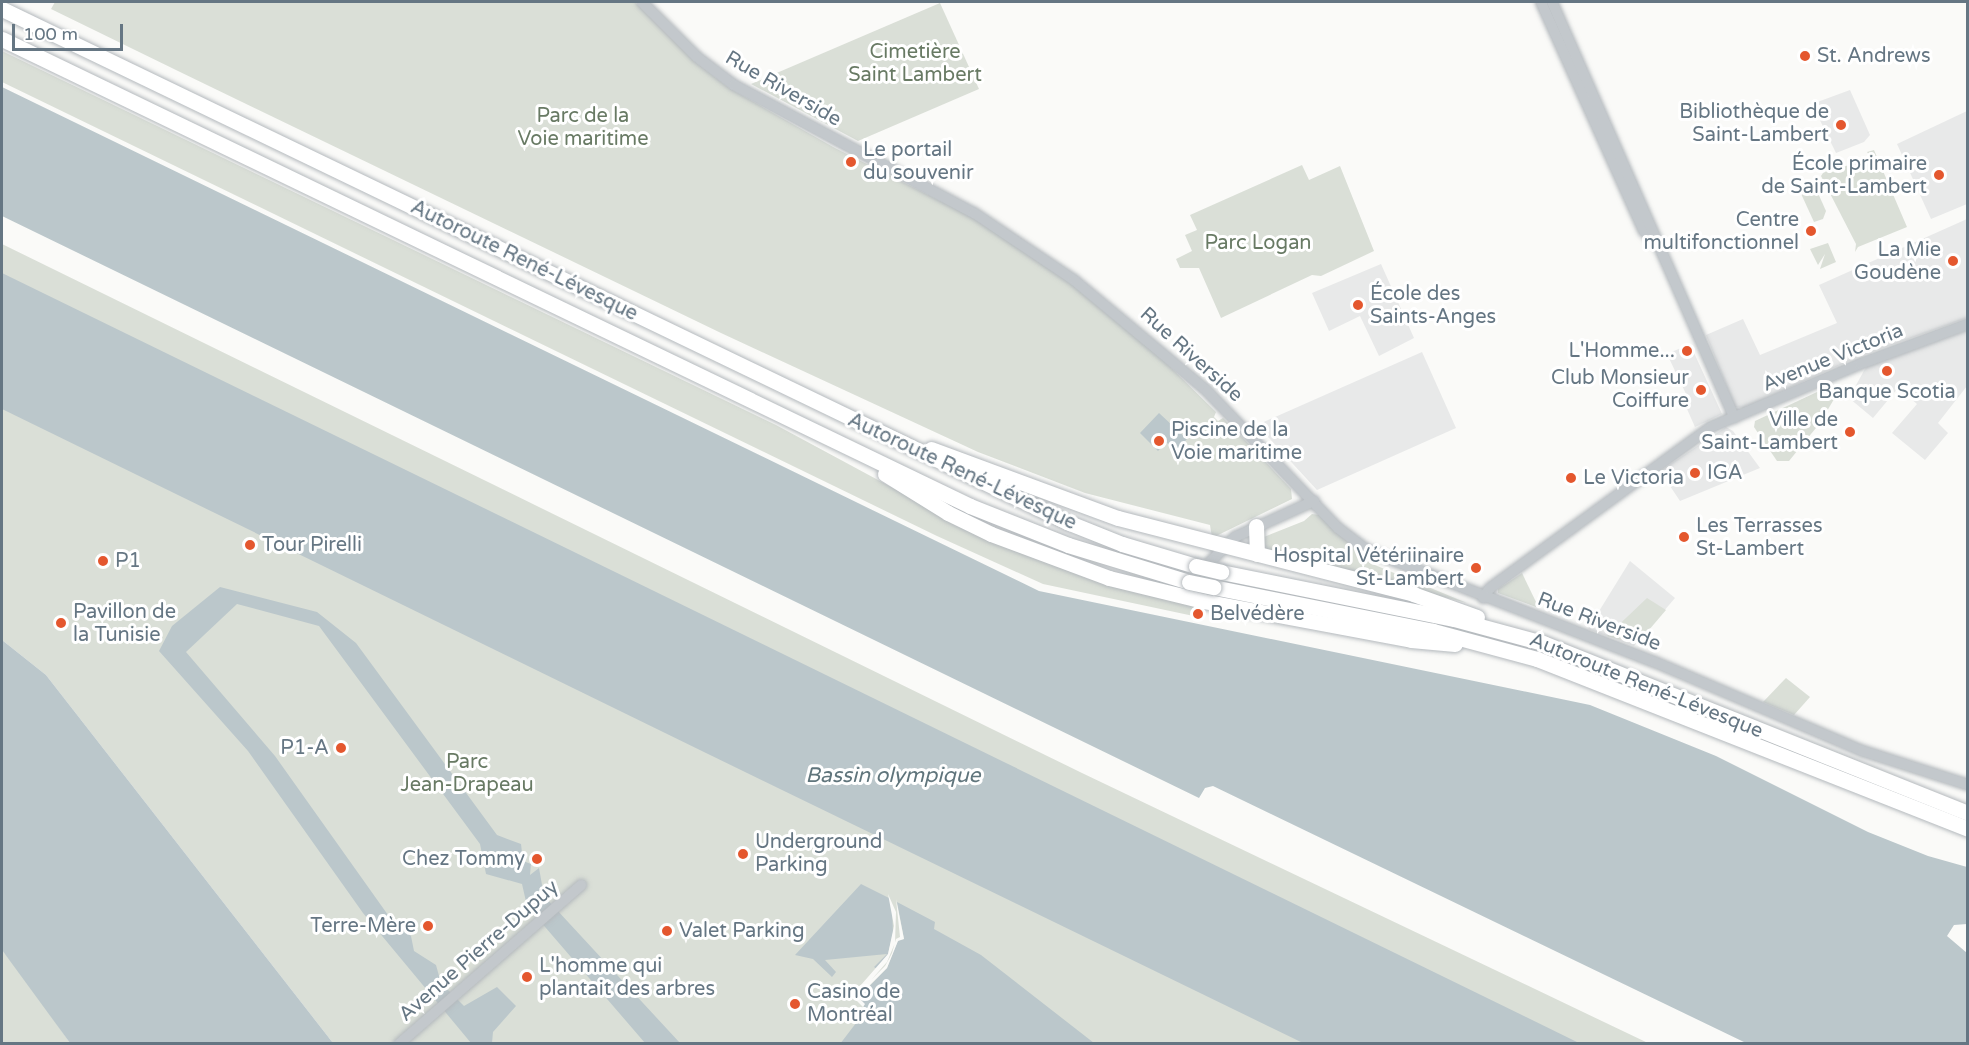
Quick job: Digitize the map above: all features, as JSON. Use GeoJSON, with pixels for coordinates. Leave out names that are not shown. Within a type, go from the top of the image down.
{"type":"FeatureCollection","features":[{"type":"Feature","properties":{"kind":"highway","name":"Autoroute René-Lévesque"},"geometry":{"type":"LineString","coordinates":[[2,9],[1081,529],[1196,566],[1454,619],[1530,639],[1608,667],[1879,780],[1968,813]]}},
{"type":"Feature","properties":{"kind":"highway","name":"Autoroute René-Lévesque"},"geometry":{"type":"LineString","coordinates":[[2,39],[819,433],[1011,523],[1119,562],[1189,582],[1508,650],[1603,682],[1852,786],[1968,830]]}},
{"type":"Feature","properties":{"kind":"highway"},"geometry":{"type":"LineString","coordinates":[[877,432],[972,462],[1118,518],[1436,600],[1530,639]]}},
{"type":"Feature","properties":{"kind":"highway"},"geometry":{"type":"LineString","coordinates":[[819,433],[948,513],[991,534],[1089,571],[1194,599],[1411,640],[1508,650]]}},
{"type":"Feature","properties":{"kind":"highway"},"geometry":{"type":"LineString","coordinates":[[1256,526],[1257,554]]}},
{"type":"Feature","properties":{"kind":"street","name":"Rue Riverside"},"geometry":{"type":"LineString","coordinates":[[642,2],[697,57],[734,86],[974,213],[1067,274],[1203,387],[1343,533],[1367,550],[1483,598],[1655,662],[1863,751],[1968,785]]}},
{"type":"Feature","properties":{"kind":"street"},"geometry":{"type":"LineString","coordinates":[[1541,2],[1644,231],[1654,240]]}},
{"type":"Feature","properties":{"kind":"street"},"geometry":{"type":"LineString","coordinates":[[1552,2],[1653,227],[1654,240],[1735,418]]}},
{"type":"Feature","properties":{"kind":"street","name":"Avenue Victoria"},"geometry":{"type":"LineString","coordinates":[[1483,598],[1490,588],[1695,437],[1860,364],[1968,324]]}},
{"type":"Feature","properties":{"kind":"street"},"geometry":{"type":"LineString","coordinates":[[1194,599],[1207,567],[1225,546],[1256,526],[1314,501]]}},
{"type":"Feature","properties":{"kind":"street","name":"Avenue Pierre-Dupuy"},"geometry":{"type":"LineString","coordinates":[[399,1044],[581,885]]}},
{"type":"Feature","properties":{"kind":"shaded area"},"geometry":{"type":"Polygon","coordinates":[[[1850,90],[1870,135],[1864,142],[1836,153],[1812,104],[1850,90]]]}},
{"type":"Feature","properties":{"kind":"shaded area","name":"École primaire de Saint-Lambert"},"geometry":{"type":"Polygon","coordinates":[[[1967,111],[1967,204],[1931,219],[1897,144],[1967,111]]]}},
{"type":"Feature","properties":{"kind":"shaded area"},"geometry":{"type":"Polygon","coordinates":[[[1967,219],[1967,318],[1858,357],[1744,408],[1735,407],[1706,335],[1743,319],[1760,355],[1837,323],[1819,285],[1967,219]]]}},
{"type":"Feature","properties":{"kind":"shaded area","name":"École des Saints-Anges"},"geometry":{"type":"Polygon","coordinates":[[[1381,264],[1414,338],[1379,356],[1360,316],[1329,331],[1312,293],[1381,264]]]}},
{"type":"Feature","properties":{"kind":"shaded area"},"geometry":{"type":"Polygon","coordinates":[[[1967,330],[1967,386],[1938,423],[1948,433],[1925,460],[1892,433],[1917,404],[1898,388],[1873,418],[1849,398],[1866,367],[1967,330]]]}},
{"type":"Feature","properties":{"kind":"shaded area"},"geometry":{"type":"Polygon","coordinates":[[[1690,344],[1722,414],[1695,427],[1683,400],[1687,396],[1667,354],[1690,344]]]}},
{"type":"Feature","properties":{"kind":"shaded area"},"geometry":{"type":"Polygon","coordinates":[[[1422,352],[1456,428],[1317,490],[1257,425],[1422,352]]]}},
{"type":"Feature","properties":{"kind":"shaded area"},"geometry":{"type":"Polygon","coordinates":[[[1726,427],[1733,431],[1760,468],[1680,501],[1660,471],[1726,427]]]}},
{"type":"Feature","properties":{"kind":"shaded area"},"geometry":{"type":"Polygon","coordinates":[[[1630,561],[1675,598],[1634,646],[1588,629],[1630,561]]]}},
{"type":"Feature","properties":{"kind":"green space","name":"Parc de la Voie maritime"},"geometry":{"type":"Polygon","coordinates":[[[55,2],[635,2],[694,61],[729,88],[835,148],[972,217],[1064,278],[1154,351],[1216,412],[1214,417],[1218,421],[1223,418],[1291,489],[1292,499],[1212,538],[1210,525],[1085,493],[978,452],[721,333],[178,71],[51,9],[55,2]]]}},
{"type":"Feature","properties":{"kind":"green space","name":"Cimetière Saint Lambert"},"geometry":{"type":"Polygon","coordinates":[[[940,3],[979,89],[858,141],[751,84],[940,3]]]}},
{"type":"Feature","properties":{"kind":"green space"},"geometry":{"type":"Polygon","coordinates":[[[2,51],[776,425],[930,508],[1206,605],[1203,618],[1043,584],[937,536],[2,82],[2,51]]]}},
{"type":"Feature","properties":{"kind":"green space"},"geometry":{"type":"Polygon","coordinates":[[[1874,150],[1907,227],[1858,247],[1855,252],[1856,244],[1821,176],[1825,170],[1829,173],[1870,156],[1867,152],[1874,150]]]}},
{"type":"Feature","properties":{"kind":"green space","name":"Parc Logan"},"geometry":{"type":"Polygon","coordinates":[[[1302,165],[1309,180],[1340,166],[1374,251],[1321,276],[1312,275],[1221,318],[1199,268],[1180,268],[1176,259],[1192,251],[1185,235],[1197,230],[1190,215],[1302,165]]]}},
{"type":"Feature","properties":{"kind":"green space"},"geometry":{"type":"Polygon","coordinates":[[[1808,180],[1813,182],[1826,211],[1823,219],[1814,222],[1797,185],[1808,180]]]}},
{"type":"Feature","properties":{"kind":"green space"},"geometry":{"type":"Polygon","coordinates":[[[1828,243],[1836,262],[1820,269],[1825,254],[1818,265],[1810,249],[1828,243]]]}},
{"type":"Feature","properties":{"kind":"green space","name":"Parc Jean-Drapeau"},"geometry":{"type":"Polygon","coordinates":[[[2,244],[1082,773],[1648,1043],[333,1043],[46,675],[2,640],[2,244]]]}},
{"type":"Feature","properties":{"kind":"green space"},"geometry":{"type":"Polygon","coordinates":[[[1832,385],[1837,394],[1820,423],[1789,461],[1777,461],[1754,427],[1755,421],[1832,385]]]}},
{"type":"Feature","properties":{"kind":"green space"},"geometry":{"type":"Polygon","coordinates":[[[1312,514],[1319,515],[1370,563],[1467,603],[1266,551],[1259,539],[1304,521],[1312,514]]]}},
{"type":"Feature","properties":{"kind":"green space"},"geometry":{"type":"Polygon","coordinates":[[[1522,573],[1537,604],[1536,607],[1498,593],[1498,589],[1522,573]]]}},
{"type":"Feature","properties":{"kind":"green space"},"geometry":{"type":"Polygon","coordinates":[[[1647,598],[1666,610],[1637,644],[1607,636],[1647,598]]]}},
{"type":"Feature","properties":{"kind":"green space"},"geometry":{"type":"Polygon","coordinates":[[[1786,678],[1810,697],[1794,715],[1763,702],[1786,678]]]}},
{"type":"Feature","properties":{"kind":"green space"},"geometry":{"type":"Polygon","coordinates":[[[2,950],[24,977],[70,1043],[2,1043],[2,950]]]}},
{"type":"Feature","properties":{"kind":"water"},"geometry":{"type":"Polygon","coordinates":[[[2,87],[1039,591],[1590,705],[1716,756],[1868,832],[1928,856],[1967,867],[1967,924],[1954,925],[1947,936],[1967,953],[1967,1043],[1746,1043],[1213,786],[1205,788],[1199,798],[2,216],[2,87]]]}},
{"type":"Feature","properties":{"kind":"water","name":"Bassin olympique"},"geometry":{"type":"Polygon","coordinates":[[[2,273],[1579,1043],[1303,1043],[706,753],[2,409],[2,273]]]}},
{"type":"Feature","properties":{"kind":"water"},"geometry":{"type":"Polygon","coordinates":[[[1159,413],[1187,439],[1176,451],[1166,442],[1158,451],[1140,433],[1159,413]]]}},
{"type":"Feature","properties":{"kind":"water"},"geometry":{"type":"Polygon","coordinates":[[[220,587],[317,612],[356,643],[497,835],[521,844],[523,861],[531,864],[530,875],[539,868],[544,896],[680,1043],[645,1043],[527,906],[522,884],[486,874],[480,844],[319,626],[237,604],[186,652],[275,756],[388,915],[411,936],[414,951],[436,965],[441,983],[464,1006],[497,987],[516,1006],[493,1032],[492,1043],[471,1043],[363,913],[248,751],[159,651],[172,626],[220,587]]]}},
{"type":"Feature","properties":{"kind":"water"},"geometry":{"type":"Polygon","coordinates":[[[2,640],[46,675],[333,1043],[70,1043],[2,950],[2,640]]]}},
{"type":"Feature","properties":{"kind":"water"},"geometry":{"type":"Polygon","coordinates":[[[861,884],[889,898],[892,905],[893,933],[888,954],[877,969],[874,967],[887,954],[825,960],[836,972],[832,977],[813,959],[795,955],[861,884]]]}},
{"type":"Feature","properties":{"kind":"water"},"geometry":{"type":"Polygon","coordinates":[[[897,902],[935,922],[934,929],[981,955],[1094,1043],[840,1044],[866,1010],[858,998],[887,968],[898,940],[904,939],[897,902]]]}},
{"type":"Feature","properties":{"kind":"pier"},"geometry":{"type":"Polygon","coordinates":[[[888,894],[896,912],[895,942],[900,937],[896,899],[904,939],[898,941],[887,968],[858,997],[865,1004],[863,1007],[845,989],[854,993],[888,954],[894,926],[888,894]],[[895,944],[887,962],[872,979],[885,966],[892,953],[895,944]]]}},
{"type":"Feature","properties":{"kind":"place","name":"St. Andrews"},"geometry":{"type":"Point","coordinates":[1805,56]}},
{"type":"Feature","properties":{"kind":"place","name":"Bibliothèque de Saint-Lambert"},"geometry":{"type":"Point","coordinates":[1841,125]}},
{"type":"Feature","properties":{"kind":"place","name":"Le portail du souvenir"},"geometry":{"type":"Point","coordinates":[851,162]}},
{"type":"Feature","properties":{"kind":"place","name":"École primaire de Saint-Lambert"},"geometry":{"type":"Point","coordinates":[1939,175]}},
{"type":"Feature","properties":{"kind":"place","name":"Centre multifonctionnel"},"geometry":{"type":"Point","coordinates":[1811,231]}},
{"type":"Feature","properties":{"kind":"place","name":"La Mie Goudène"},"geometry":{"type":"Point","coordinates":[1953,261]}},
{"type":"Feature","properties":{"kind":"place","name":"École des Saints-Anges"},"geometry":{"type":"Point","coordinates":[1358,305]}},
{"type":"Feature","properties":{"kind":"place","name":"L'Homme..."},"geometry":{"type":"Point","coordinates":[1687,351]}},
{"type":"Feature","properties":{"kind":"place","name":"Banque Scotia"},"geometry":{"type":"Point","coordinates":[1887,371]}},
{"type":"Feature","properties":{"kind":"place","name":"Club Monsieur Coiffure"},"geometry":{"type":"Point","coordinates":[1701,390]}},
{"type":"Feature","properties":{"kind":"place","name":"Ville de Saint-Lambert"},"geometry":{"type":"Point","coordinates":[1850,432]}},
{"type":"Feature","properties":{"kind":"place","name":"Piscine de la Voie maritime"},"geometry":{"type":"Point","coordinates":[1159,441]}},
{"type":"Feature","properties":{"kind":"place","name":"IGA"},"geometry":{"type":"Point","coordinates":[1695,473]}},
{"type":"Feature","properties":{"kind":"place","name":"Le Victoria"},"geometry":{"type":"Point","coordinates":[1571,478]}},
{"type":"Feature","properties":{"kind":"place","name":"Les Terrasses St-Lambert"},"geometry":{"type":"Point","coordinates":[1684,537]}},
{"type":"Feature","properties":{"kind":"place","name":"Tour Pirelli"},"geometry":{"type":"Point","coordinates":[250,545]}},
{"type":"Feature","properties":{"kind":"place","name":"P1"},"geometry":{"type":"Point","coordinates":[103,561]}},
{"type":"Feature","properties":{"kind":"place","name":"Hospital Vétériinaire St-Lambert"},"geometry":{"type":"Point","coordinates":[1476,568]}},
{"type":"Feature","properties":{"kind":"place","name":"Belvédère"},"geometry":{"type":"Point","coordinates":[1198,614]}},
{"type":"Feature","properties":{"kind":"place","name":"Pavillon de la Tunisie"},"geometry":{"type":"Point","coordinates":[61,623]}},
{"type":"Feature","properties":{"kind":"place","name":"P1-A"},"geometry":{"type":"Point","coordinates":[341,748]}},
{"type":"Feature","properties":{"kind":"place","name":"Underground Parking"},"geometry":{"type":"Point","coordinates":[743,854]}},
{"type":"Feature","properties":{"kind":"place","name":"Chez Tommy"},"geometry":{"type":"Point","coordinates":[537,859]}},
{"type":"Feature","properties":{"kind":"place","name":"Terre-Mère"},"geometry":{"type":"Point","coordinates":[428,926]}},
{"type":"Feature","properties":{"kind":"place","name":"Valet Parking"},"geometry":{"type":"Point","coordinates":[667,931]}},
{"type":"Feature","properties":{"kind":"place","name":"L'homme qui plantait des arbres"},"geometry":{"type":"Point","coordinates":[527,977]}},
{"type":"Feature","properties":{"kind":"place","name":"Casino de Montréal"},"geometry":{"type":"Point","coordinates":[795,1004]}}]}
